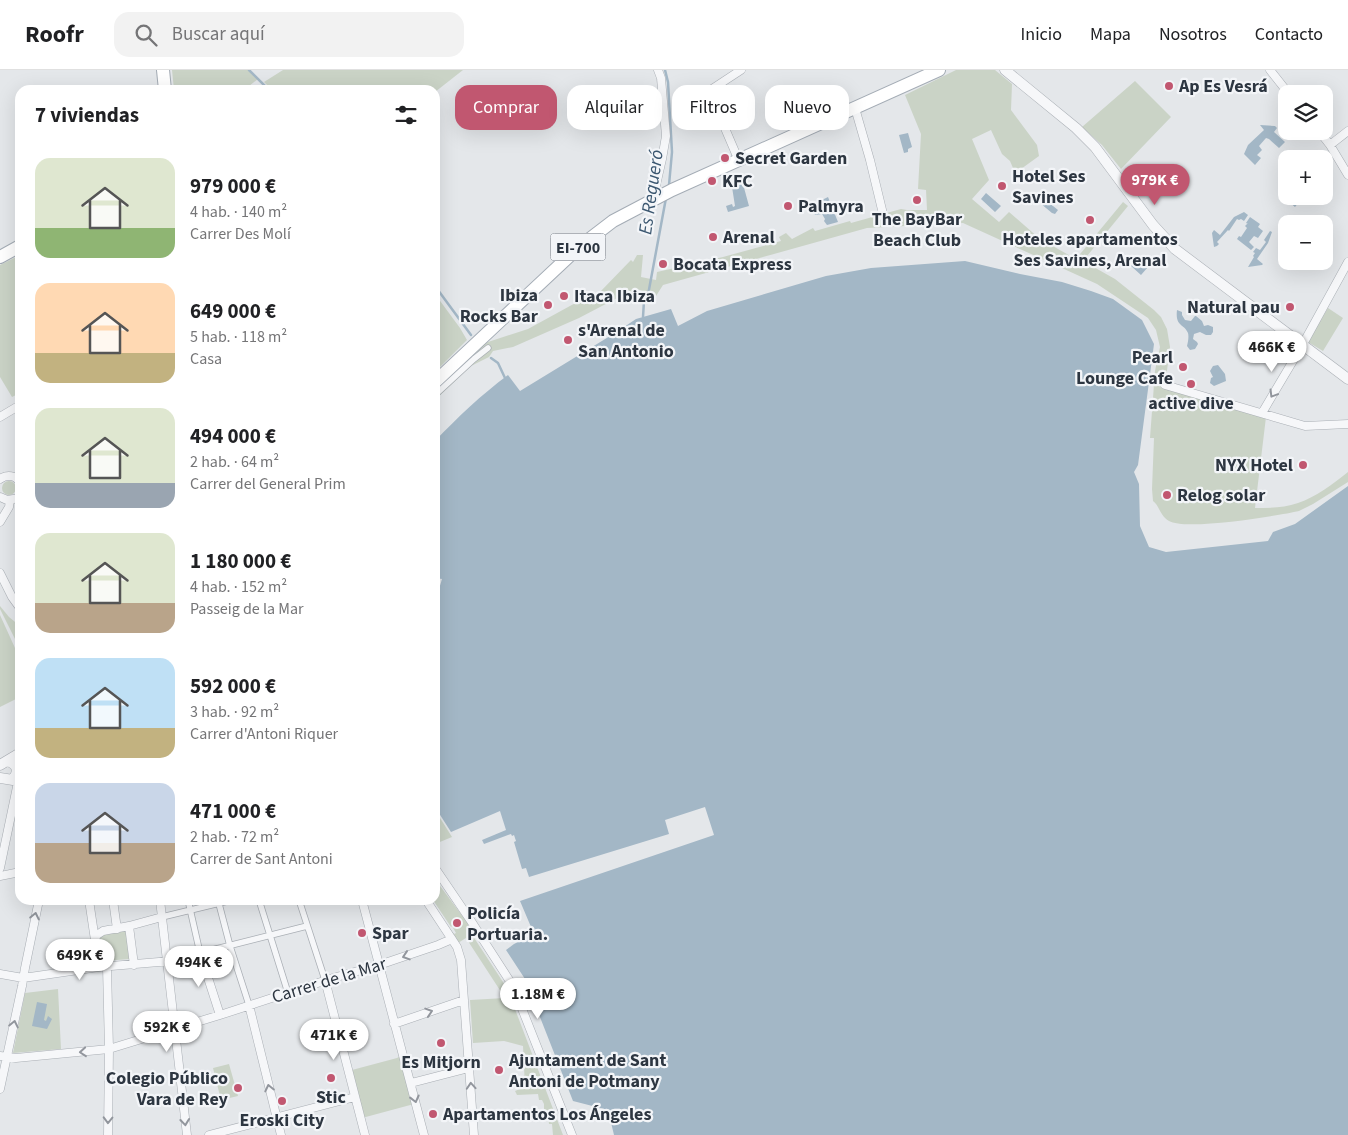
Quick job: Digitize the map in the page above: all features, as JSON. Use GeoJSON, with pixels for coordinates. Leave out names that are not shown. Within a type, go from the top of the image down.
{"type":"FeatureCollection","features":[{"type":"Feature","properties":{"kind":"main road"},"geometry":{"type":"LineString","coordinates":[[163,70],[165,85]]}},
{"type":"Feature","properties":{"kind":"main road","name":"EI-700"},"geometry":{"type":"LineString","coordinates":[[440,377],[579,247],[613,221],[664,194],[939,70]]}},
{"type":"Feature","properties":{"kind":"main road"},"geometry":{"type":"LineString","coordinates":[[0,256],[15,248]]}},
{"type":"Feature","properties":{"kind":"street"},"geometry":{"type":"LineString","coordinates":[[658,70],[666,136],[655,192],[664,194]]}},
{"type":"Feature","properties":{"kind":"street"},"geometry":{"type":"LineString","coordinates":[[738,160],[709,91],[741,70]]}},
{"type":"Feature","properties":{"kind":"street"},"geometry":{"type":"LineString","coordinates":[[1005,70],[1076,128],[1095,147],[1154,225],[1175,249],[1348,379]]}},
{"type":"Feature","properties":{"kind":"street"},"geometry":{"type":"LineString","coordinates":[[1270,70],[1282,85]]}},
{"type":"Feature","properties":{"kind":"street"},"geometry":{"type":"LineString","coordinates":[[855,108],[884,218]]}},
{"type":"Feature","properties":{"kind":"street"},"geometry":{"type":"LineString","coordinates":[[1330,145],[1348,131]]}},
{"type":"Feature","properties":{"kind":"street"},"geometry":{"type":"LineString","coordinates":[[1326,140],[1348,175]]}},
{"type":"Feature","properties":{"kind":"street"},"geometry":{"type":"LineString","coordinates":[[1262,413],[1348,262]]}},
{"type":"Feature","properties":{"kind":"street"},"geometry":{"type":"LineString","coordinates":[[440,390],[488,348]]}},
{"type":"Feature","properties":{"kind":"street"},"geometry":{"type":"LineString","coordinates":[[1165,385],[1305,426],[1348,424]]}},
{"type":"Feature","properties":{"kind":"street"},"geometry":{"type":"LineString","coordinates":[[0,417],[15,408]]}},
{"type":"Feature","properties":{"kind":"street"},"geometry":{"type":"LineString","coordinates":[[0,479],[10,475],[15,477]]}},
{"type":"Feature","properties":{"kind":"street"},"geometry":{"type":"LineString","coordinates":[[0,522],[9,507],[10,498]]}},
{"type":"Feature","properties":{"kind":"street"},"geometry":{"type":"LineString","coordinates":[[0,573],[3,582],[15,601]]}},
{"type":"Feature","properties":{"kind":"street"},"geometry":{"type":"LineString","coordinates":[[0,778],[15,781]]}},
{"type":"Feature","properties":{"kind":"street"},"geometry":{"type":"LineString","coordinates":[[0,868],[15,802]]}},
{"type":"Feature","properties":{"kind":"street"},"geometry":{"type":"LineString","coordinates":[[0,876],[15,873]]}},
{"type":"Feature","properties":{"kind":"street"},"geometry":{"type":"LineString","coordinates":[[440,875],[513,986],[572,1135]]}},
{"type":"Feature","properties":{"kind":"street"},"geometry":{"type":"LineString","coordinates":[[0,1089],[3,1057],[23,978],[38,905]]}},
{"type":"Feature","properties":{"kind":"street"},"geometry":{"type":"LineString","coordinates":[[90,905],[95,940],[103,967],[109,1049],[108,1135]]}},
{"type":"Feature","properties":{"kind":"street"},"geometry":{"type":"LineString","coordinates":[[114,905],[117,928]]}},
{"type":"Feature","properties":{"kind":"street"},"geometry":{"type":"LineString","coordinates":[[161,905],[187,1135]]}},
{"type":"Feature","properties":{"kind":"street"},"geometry":{"type":"LineString","coordinates":[[188,905],[200,953],[220,1015]]}},
{"type":"Feature","properties":{"kind":"street"},"geometry":{"type":"LineString","coordinates":[[95,940],[100,932],[208,905]]}},
{"type":"Feature","properties":{"kind":"street"},"geometry":{"type":"LineString","coordinates":[[219,905],[249,1004],[281,1135]]}},
{"type":"Feature","properties":{"kind":"street"},"geometry":{"type":"LineString","coordinates":[[261,905],[288,992]]}},
{"type":"Feature","properties":{"kind":"street"},"geometry":{"type":"LineString","coordinates":[[301,905],[325,980],[365,1135]]}},
{"type":"Feature","properties":{"kind":"street"},"geometry":{"type":"LineString","coordinates":[[363,905],[424,1135]]}},
{"type":"Feature","properties":{"kind":"street"},"geometry":{"type":"LineString","coordinates":[[429,905],[452,939],[461,960],[474,1135]]}},
{"type":"Feature","properties":{"kind":"street"},"geometry":{"type":"LineString","coordinates":[[129,926],[134,965]]}},
{"type":"Feature","properties":{"kind":"street"},"geometry":{"type":"LineString","coordinates":[[0,974],[23,978],[103,967],[167,962],[307,926]]}},
{"type":"Feature","properties":{"kind":"street","name":"Carrer de la Mar"},"geometry":{"type":"LineString","coordinates":[[3,1057],[16,1058],[109,1049],[325,980],[379,965],[452,939]]}},
{"type":"Feature","properties":{"kind":"street"},"geometry":{"type":"LineString","coordinates":[[394,1024],[464,1000]]}},
{"type":"Feature","properties":{"kind":"street"},"geometry":{"type":"LineString","coordinates":[[411,1084],[469,1068]]}},
{"type":"Feature","properties":{"kind":"street"},"geometry":{"type":"LineString","coordinates":[[209,1135],[355,1097]]}},
{"type":"Feature","properties":{"kind":"shaded area"},"geometry":{"type":"Polygon","coordinates":[[[172,70],[249,70],[258,79],[250,85],[174,85],[172,70]]]}},
{"type":"Feature","properties":{"kind":"shaded area"},"geometry":{"type":"Polygon","coordinates":[[[283,70],[463,70],[440,88],[440,85],[267,85],[264,82],[283,70]]]}},
{"type":"Feature","properties":{"kind":"shaded area"},"geometry":{"type":"Polygon","coordinates":[[[956,70],[995,70],[1012,84],[1011,110],[1037,145],[1039,156],[1021,169],[1013,168],[1010,161],[1002,154],[991,130],[972,139],[989,180],[972,199],[999,222],[1009,212],[1040,239],[1076,259],[1123,202],[1128,206],[1083,261],[1115,279],[1161,317],[1167,329],[1170,347],[1165,386],[1266,417],[1255,508],[1293,505],[1324,490],[1348,472],[1348,482],[1299,511],[1212,524],[1179,524],[1169,521],[1153,501],[1154,438],[1150,438],[1155,371],[1160,347],[1156,330],[1148,318],[1097,284],[963,223],[867,228],[663,285],[656,296],[637,289],[635,292],[621,296],[579,318],[513,347],[493,351],[489,357],[471,366],[440,395],[440,386],[485,343],[528,329],[579,301],[599,293],[631,260],[633,262],[637,255],[643,255],[641,277],[656,280],[657,272],[781,241],[779,237],[786,233],[792,239],[813,228],[815,231],[901,209],[927,210],[926,190],[918,189],[921,134],[905,95],[956,70]]]}},
{"type":"Feature","properties":{"kind":"shaded area"},"geometry":{"type":"Polygon","coordinates":[[[1135,81],[1171,117],[1121,169],[1102,145],[1082,127],[1135,81]]]}},
{"type":"Feature","properties":{"kind":"shaded area"},"geometry":{"type":"Polygon","coordinates":[[[15,258],[15,396],[12,397],[0,377],[0,265],[15,258]]]}},
{"type":"Feature","properties":{"kind":"shaded area"},"geometry":{"type":"Polygon","coordinates":[[[440,301],[460,328],[467,340],[440,367],[440,301]]]}},
{"type":"Feature","properties":{"kind":"shaded area"},"geometry":{"type":"Polygon","coordinates":[[[1328,308],[1343,318],[1323,351],[1308,342],[1328,308]]]}},
{"type":"Feature","properties":{"kind":"shaded area"},"geometry":{"type":"Polygon","coordinates":[[[6,481],[14,483],[15,492],[12,495],[6,495],[2,491],[2,485],[6,481]]]}},
{"type":"Feature","properties":{"kind":"shaded area"},"geometry":{"type":"Polygon","coordinates":[[[0,606],[15,622],[15,639],[0,606]]]}},
{"type":"Feature","properties":{"kind":"shaded area"},"geometry":{"type":"Polygon","coordinates":[[[0,615],[15,648],[15,700],[0,707],[0,615]]]}},
{"type":"Feature","properties":{"kind":"shaded area"},"geometry":{"type":"Polygon","coordinates":[[[440,818],[452,837],[440,842],[440,818]]]}},
{"type":"Feature","properties":{"kind":"shaded area"},"geometry":{"type":"Polygon","coordinates":[[[440,886],[469,925],[467,927],[510,996],[563,1135],[553,1135],[552,1124],[549,1124],[548,1115],[545,1115],[546,1112],[544,1111],[544,1104],[542,1100],[539,1100],[538,1094],[517,1095],[515,1091],[525,1087],[523,1046],[504,1041],[473,1043],[470,1000],[505,998],[466,938],[458,943],[444,921],[454,934],[456,933],[436,905],[440,905],[440,886]]]}},
{"type":"Feature","properties":{"kind":"shaded area"},"geometry":{"type":"Polygon","coordinates":[[[127,929],[130,959],[101,960],[98,939],[100,936],[106,932],[127,929]]]}},
{"type":"Feature","properties":{"kind":"shaded area"},"geometry":{"type":"Polygon","coordinates":[[[58,989],[61,1049],[13,1053],[25,993],[58,989]]]}},
{"type":"Feature","properties":{"kind":"shaded area"},"geometry":{"type":"Polygon","coordinates":[[[402,1055],[414,1104],[362,1118],[352,1070],[402,1055]]]}},
{"type":"Feature","properties":{"kind":"shaded area"},"geometry":{"type":"Polygon","coordinates":[[[229,1064],[238,1096],[221,1100],[213,1068],[229,1064]]]}},
{"type":"Feature","properties":{"kind":"water"},"geometry":{"type":"Polygon","coordinates":[[[1260,125],[1275,126],[1277,128],[1274,132],[1278,136],[1278,140],[1285,142],[1279,148],[1266,138],[1259,146],[1262,150],[1257,155],[1261,158],[1255,165],[1244,154],[1248,145],[1264,130],[1260,125]]]}},
{"type":"Feature","properties":{"kind":"water"},"geometry":{"type":"Polygon","coordinates":[[[908,133],[912,147],[908,149],[908,152],[904,153],[899,135],[908,133]]]}},
{"type":"Feature","properties":{"kind":"water"},"geometry":{"type":"Polygon","coordinates":[[[743,184],[749,206],[728,212],[726,206],[732,204],[733,207],[735,206],[732,187],[743,184]]]}},
{"type":"Feature","properties":{"kind":"water"},"geometry":{"type":"Polygon","coordinates":[[[986,193],[1001,206],[995,212],[981,199],[986,193]]]}},
{"type":"Feature","properties":{"kind":"water"},"geometry":{"type":"Polygon","coordinates":[[[828,197],[838,222],[827,225],[822,214],[815,215],[810,206],[828,197]]]}},
{"type":"Feature","properties":{"kind":"water"},"geometry":{"type":"Polygon","coordinates":[[[1043,198],[1058,210],[1055,214],[1040,203],[1043,198]]]}},
{"type":"Feature","properties":{"kind":"water"},"geometry":{"type":"Polygon","coordinates":[[[1244,212],[1248,215],[1244,221],[1237,219],[1229,231],[1217,242],[1219,244],[1214,247],[1212,233],[1214,230],[1220,235],[1234,217],[1244,212]]]}},
{"type":"Feature","properties":{"kind":"water"},"geometry":{"type":"Polygon","coordinates":[[[1250,217],[1260,224],[1258,227],[1263,231],[1258,238],[1254,236],[1249,242],[1254,247],[1251,250],[1237,239],[1239,236],[1241,237],[1247,228],[1245,226],[1248,224],[1246,223],[1250,217]]]}},
{"type":"Feature","properties":{"kind":"water"},"geometry":{"type":"Polygon","coordinates":[[[1270,231],[1272,232],[1268,243],[1257,259],[1263,264],[1248,267],[1254,257],[1255,253],[1253,252],[1256,248],[1260,250],[1266,242],[1264,240],[1270,231]]]}},
{"type":"Feature","properties":{"kind":"water"},"geometry":{"type":"Polygon","coordinates":[[[1137,258],[1148,267],[1141,275],[1131,266],[1137,258]]]}},
{"type":"Feature","properties":{"kind":"water"},"geometry":{"type":"Polygon","coordinates":[[[965,261],[1062,282],[1091,291],[1113,299],[1142,320],[1154,344],[1138,465],[1134,472],[1139,484],[1140,526],[1149,547],[1166,552],[1268,541],[1273,532],[1295,524],[1348,486],[1348,1135],[614,1135],[608,1110],[573,1101],[525,979],[506,950],[534,934],[520,901],[714,835],[705,807],[665,820],[669,834],[529,877],[526,868],[522,869],[514,842],[516,841],[514,835],[512,836],[511,834],[484,844],[482,840],[506,830],[500,811],[451,832],[440,815],[440,586],[442,579],[440,579],[440,436],[479,398],[508,375],[520,391],[636,319],[671,309],[678,326],[707,311],[826,276],[871,268],[965,261]]]}},
{"type":"Feature","properties":{"kind":"water"},"geometry":{"type":"Polygon","coordinates":[[[1177,310],[1182,312],[1185,320],[1191,321],[1196,316],[1202,321],[1204,326],[1213,327],[1211,335],[1200,332],[1194,334],[1193,339],[1198,344],[1195,349],[1190,350],[1187,346],[1188,333],[1177,319],[1177,310]]]}},
{"type":"Feature","properties":{"kind":"water"},"geometry":{"type":"Polygon","coordinates":[[[1218,365],[1225,374],[1226,381],[1214,386],[1210,383],[1213,377],[1210,371],[1213,366],[1218,365]]]}},
{"type":"Feature","properties":{"kind":"water"},"geometry":{"type":"Polygon","coordinates":[[[37,1002],[47,1004],[44,1020],[46,1021],[48,1016],[52,1019],[47,1029],[32,1026],[37,1002]]]}},
{"type":"Feature","properties":{"kind":"waterway"},"geometry":{"type":"LineString","coordinates":[[249,70],[264,85]]}},
{"type":"Feature","properties":{"kind":"waterway","name":"Es Regueró"},"geometry":{"type":"LineString","coordinates":[[665,70],[668,82],[672,152],[669,185]]}},
{"type":"Feature","properties":{"kind":"waterway","name":"Es Regueró"},"geometry":{"type":"LineString","coordinates":[[643,317],[644,301],[648,295],[666,198]]}},
{"type":"Feature","properties":{"kind":"waterway"},"geometry":{"type":"LineString","coordinates":[[440,293],[471,335]]}},
{"type":"Feature","properties":{"kind":"waterway"},"geometry":{"type":"LineString","coordinates":[[491,358],[498,363],[505,378]]}},
{"type":"Feature","properties":{"kind":"place","name":"Ap Es Vesrá"},"geometry":{"type":"Point","coordinates":[1169,86]}},
{"type":"Feature","properties":{"kind":"place","name":"Secret Garden"},"geometry":{"type":"Point","coordinates":[725,158]}},
{"type":"Feature","properties":{"kind":"place","name":"KFC"},"geometry":{"type":"Point","coordinates":[712,181]}},
{"type":"Feature","properties":{"kind":"place","name":"Hotel Ses Savines"},"geometry":{"type":"Point","coordinates":[1002,186]}},
{"type":"Feature","properties":{"kind":"place","name":"The BayBar Beach Club"},"geometry":{"type":"Point","coordinates":[917,200]}},
{"type":"Feature","properties":{"kind":"place","name":"Palmyra"},"geometry":{"type":"Point","coordinates":[788,206]}},
{"type":"Feature","properties":{"kind":"place","name":"Hoteles apartamentos Ses Savines, Arenal"},"geometry":{"type":"Point","coordinates":[1090,220]}},
{"type":"Feature","properties":{"kind":"place","name":"Arenal"},"geometry":{"type":"Point","coordinates":[713,237]}},
{"type":"Feature","properties":{"kind":"place","name":"Bocata Express"},"geometry":{"type":"Point","coordinates":[663,264]}},
{"type":"Feature","properties":{"kind":"place","name":"Itaca Ibiza"},"geometry":{"type":"Point","coordinates":[564,296]}},
{"type":"Feature","properties":{"kind":"place","name":"Ibiza Rocks Bar"},"geometry":{"type":"Point","coordinates":[548,305]}},
{"type":"Feature","properties":{"kind":"place","name":"Natural pau"},"geometry":{"type":"Point","coordinates":[1290,307]}},
{"type":"Feature","properties":{"kind":"place","name":"s'Arenal de San Antonio"},"geometry":{"type":"Point","coordinates":[568,340]}},
{"type":"Feature","properties":{"kind":"place","name":"Pearl Lounge Cafe"},"geometry":{"type":"Point","coordinates":[1183,367]}},
{"type":"Feature","properties":{"kind":"place","name":"active dive"},"geometry":{"type":"Point","coordinates":[1191,384]}},
{"type":"Feature","properties":{"kind":"place","name":"NYX Hotel"},"geometry":{"type":"Point","coordinates":[1303,465]}},
{"type":"Feature","properties":{"kind":"place","name":"Relog solar"},"geometry":{"type":"Point","coordinates":[1167,495]}},
{"type":"Feature","properties":{"kind":"place","name":"Policía Portuaria."},"geometry":{"type":"Point","coordinates":[457,923]}},
{"type":"Feature","properties":{"kind":"place","name":"Spar"},"geometry":{"type":"Point","coordinates":[362,933]}},
{"type":"Feature","properties":{"kind":"place","name":"Es Mitjorn"},"geometry":{"type":"Point","coordinates":[441,1043]}},
{"type":"Feature","properties":{"kind":"place","name":"Ajuntament de Sant Antoni de Potmany"},"geometry":{"type":"Point","coordinates":[499,1070]}},
{"type":"Feature","properties":{"kind":"place","name":"Stic"},"geometry":{"type":"Point","coordinates":[331,1078]}},
{"type":"Feature","properties":{"kind":"place","name":"Colegio Público Vara de Rey"},"geometry":{"type":"Point","coordinates":[238,1088]}},
{"type":"Feature","properties":{"kind":"place","name":"Eroski City"},"geometry":{"type":"Point","coordinates":[282,1101]}},
{"type":"Feature","properties":{"kind":"place","name":"Apartamentos Los Ángeles"},"geometry":{"type":"Point","coordinates":[433,1114]}}]}
